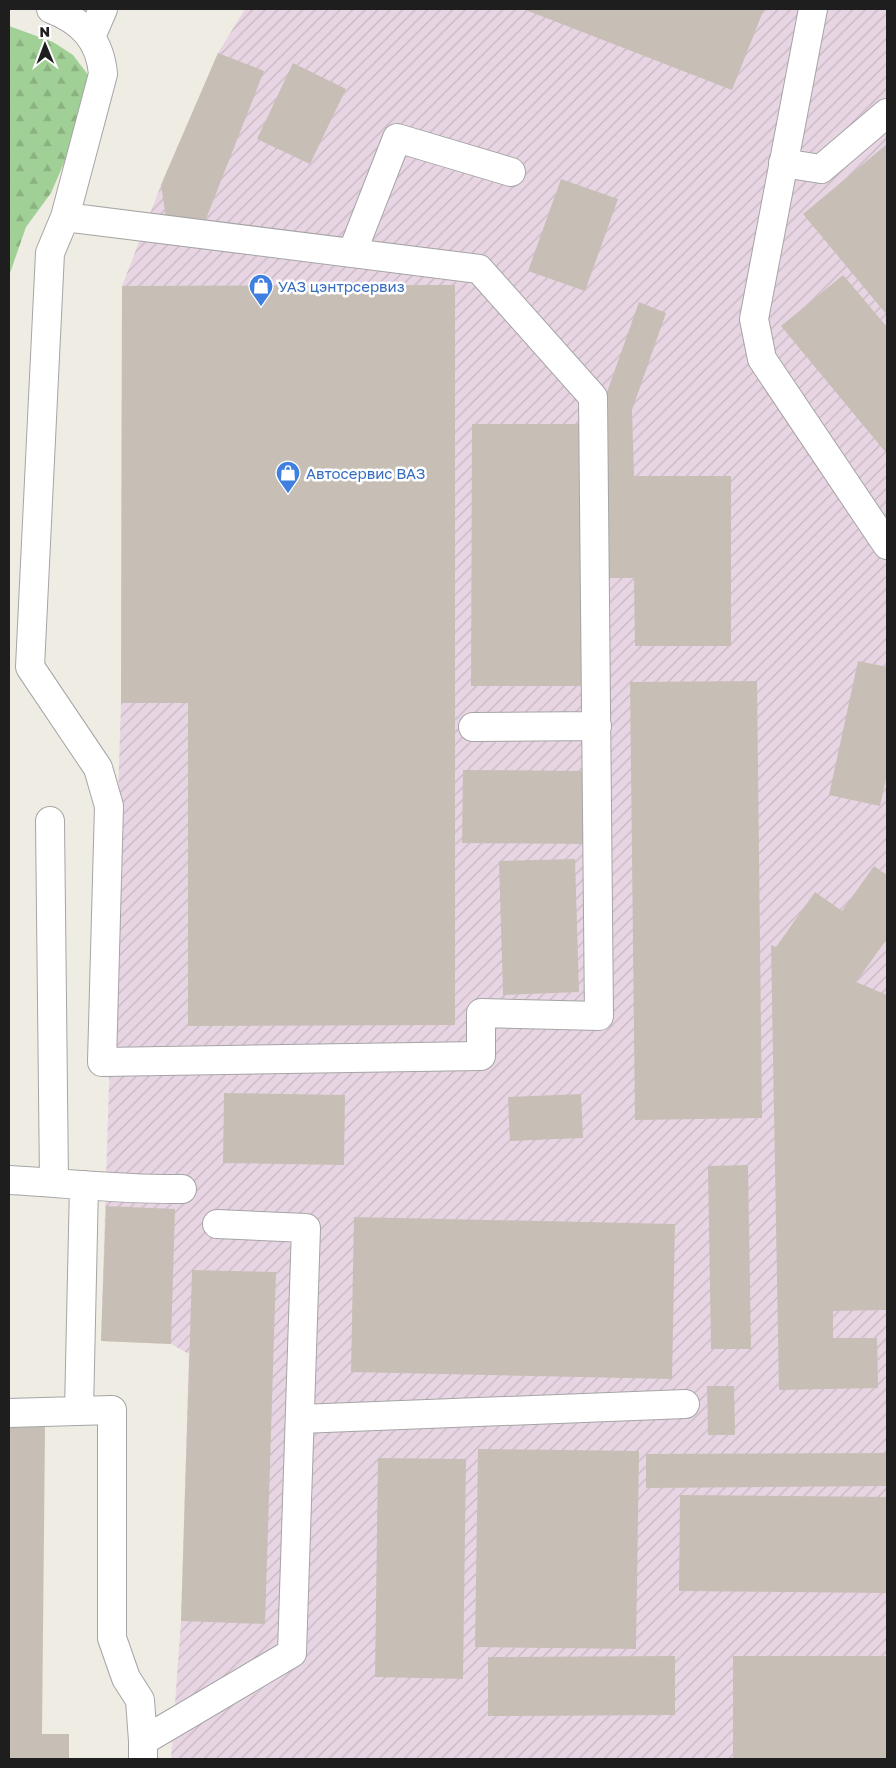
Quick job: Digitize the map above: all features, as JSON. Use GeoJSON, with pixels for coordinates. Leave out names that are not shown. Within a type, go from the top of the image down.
{"type":"FeatureCollection","features":[{"type":"Feature","properties":{"kind":"lane"},"geometry":{"type":"LineString","coordinates":[[52,9],[70,18],[91,37],[98,50],[103,74],[66,217],[50,254],[19,667],[98,768],[110,806],[102,1062],[481,1056],[481,1013],[599,1016],[594,397],[479,269],[66,217]]}},
{"type":"Feature","properties":{"kind":"lane"},"geometry":{"type":"LineString","coordinates":[[91,37],[103,9]]}},
{"type":"Feature","properties":{"kind":"lane"},"geometry":{"type":"LineString","coordinates":[[813,9],[754,319],[762,360],[887,545]]}},
{"type":"Feature","properties":{"kind":"lane"},"geometry":{"type":"LineString","coordinates":[[783,163],[821,169],[887,113]]}},
{"type":"Feature","properties":{"kind":"lane"},"geometry":{"type":"LineString","coordinates":[[352,253],[397,138],[511,172]]}},
{"type":"Feature","properties":{"kind":"lane"},"geometry":{"type":"LineString","coordinates":[[473,727],[597,726]]}},
{"type":"Feature","properties":{"kind":"lane"},"geometry":{"type":"LineString","coordinates":[[50,821],[54,1182]]}},
{"type":"Feature","properties":{"kind":"lane"},"geometry":{"type":"LineString","coordinates":[[9,1180],[141,1190],[182,1189]]}},
{"type":"Feature","properties":{"kind":"lane"},"geometry":{"type":"LineString","coordinates":[[79,1411],[84,1185]]}},
{"type":"Feature","properties":{"kind":"lane"},"geometry":{"type":"LineString","coordinates":[[9,1413],[112,1410],[112,1638],[126,1678],[140,1700],[143,1750],[292,1653],[306,1228],[217,1224]]}},
{"type":"Feature","properties":{"kind":"lane"},"geometry":{"type":"LineString","coordinates":[[300,1419],[685,1404]]}},
{"type":"Feature","properties":{"kind":"shaded area"},"geometry":{"type":"Polygon","coordinates":[[[245,9],[887,9],[887,1759],[171,1759],[181,1621],[189,1354],[171,1344],[101,1341],[121,703],[122,286],[161,185],[218,53],[245,9]]]}},
{"type":"Feature","properties":{"kind":"green space"},"geometry":{"type":"Polygon","coordinates":[[[9,26],[53,42],[73,55],[89,76],[80,116],[67,156],[51,193],[26,227],[9,276],[9,26]]]}},
{"type":"Feature","properties":{"kind":"building"},"geometry":{"type":"Polygon","coordinates":[[[523,9],[764,9],[732,90],[523,9]]]}},
{"type":"Feature","properties":{"kind":"building"},"geometry":{"type":"Polygon","coordinates":[[[218,53],[264,71],[206,219],[166,218],[161,185],[218,53]]]}},
{"type":"Feature","properties":{"kind":"building"},"geometry":{"type":"Polygon","coordinates":[[[293,63],[346,89],[310,164],[257,139],[293,63]]]}},
{"type":"Feature","properties":{"kind":"building"},"geometry":{"type":"Polygon","coordinates":[[[887,144],[887,315],[803,214],[887,144]]]}},
{"type":"Feature","properties":{"kind":"building"},"geometry":{"type":"Polygon","coordinates":[[[561,179],[618,199],[585,291],[528,271],[561,179]]]}},
{"type":"Feature","properties":{"kind":"building"},"geometry":{"type":"Polygon","coordinates":[[[843,275],[887,327],[887,454],[781,326],[843,275]]]}},
{"type":"Feature","properties":{"kind":"building","name":"Автосервис ВАЗ"},"geometry":{"type":"Polygon","coordinates":[[[455,285],[455,1025],[188,1026],[188,703],[121,703],[122,286],[455,285]]]}},
{"type":"Feature","properties":{"kind":"building"},"geometry":{"type":"Polygon","coordinates":[[[639,302],[666,313],[632,410],[634,476],[731,476],[731,646],[635,646],[634,578],[603,578],[601,409],[639,302]]]}},
{"type":"Feature","properties":{"kind":"building"},"geometry":{"type":"Polygon","coordinates":[[[472,424],[585,424],[585,686],[471,686],[472,424]]]}},
{"type":"Feature","properties":{"kind":"building"},"geometry":{"type":"Polygon","coordinates":[[[858,661],[887,667],[887,774],[880,806],[829,795],[858,661]]]}},
{"type":"Feature","properties":{"kind":"building"},"geometry":{"type":"Polygon","coordinates":[[[757,681],[762,1118],[635,1120],[630,682],[757,681]]]}},
{"type":"Feature","properties":{"kind":"building"},"geometry":{"type":"Polygon","coordinates":[[[463,770],[589,771],[588,844],[462,843],[463,770]]]}},
{"type":"Feature","properties":{"kind":"building"},"geometry":{"type":"Polygon","coordinates":[[[575,859],[579,992],[503,995],[499,861],[575,859]]]}},
{"type":"Feature","properties":{"kind":"building"},"geometry":{"type":"Polygon","coordinates":[[[874,866],[887,875],[887,939],[856,982],[887,995],[887,1310],[833,1311],[833,1338],[877,1338],[878,1388],[779,1390],[771,945],[776,947],[815,892],[842,911],[874,866]]]}},
{"type":"Feature","properties":{"kind":"building"},"geometry":{"type":"Polygon","coordinates":[[[224,1093],[345,1095],[344,1165],[223,1163],[224,1093]]]}},
{"type":"Feature","properties":{"kind":"building"},"geometry":{"type":"Polygon","coordinates":[[[581,1094],[583,1138],[510,1141],[508,1097],[581,1094]]]}},
{"type":"Feature","properties":{"kind":"building"},"geometry":{"type":"Polygon","coordinates":[[[748,1165],[751,1349],[711,1349],[708,1166],[748,1165]]]}},
{"type":"Feature","properties":{"kind":"building"},"geometry":{"type":"Polygon","coordinates":[[[106,1206],[175,1209],[171,1344],[101,1341],[106,1206]]]}},
{"type":"Feature","properties":{"kind":"building"},"geometry":{"type":"Polygon","coordinates":[[[354,1217],[675,1224],[672,1379],[351,1372],[354,1217]]]}},
{"type":"Feature","properties":{"kind":"building"},"geometry":{"type":"Polygon","coordinates":[[[192,1270],[276,1272],[265,1624],[181,1621],[192,1270]]]}},
{"type":"Feature","properties":{"kind":"building"},"geometry":{"type":"Polygon","coordinates":[[[707,1386],[734,1386],[735,1435],[708,1435],[707,1386]]]}},
{"type":"Feature","properties":{"kind":"building"},"geometry":{"type":"Polygon","coordinates":[[[9,1427],[45,1427],[42,1734],[69,1734],[69,1759],[9,1759],[9,1427]]]}},
{"type":"Feature","properties":{"kind":"building"},"geometry":{"type":"Polygon","coordinates":[[[478,1449],[639,1451],[636,1649],[475,1647],[478,1449]]]}},
{"type":"Feature","properties":{"kind":"building"},"geometry":{"type":"Polygon","coordinates":[[[887,1453],[887,1486],[646,1488],[646,1454],[887,1453]]]}},
{"type":"Feature","properties":{"kind":"building"},"geometry":{"type":"Polygon","coordinates":[[[378,1458],[466,1459],[463,1679],[375,1677],[378,1458]]]}},
{"type":"Feature","properties":{"kind":"building"},"geometry":{"type":"Polygon","coordinates":[[[680,1495],[887,1497],[887,1593],[679,1591],[680,1495]]]}},
{"type":"Feature","properties":{"kind":"building"},"geometry":{"type":"Polygon","coordinates":[[[675,1656],[675,1715],[488,1716],[488,1657],[675,1656]]]}},
{"type":"Feature","properties":{"kind":"building"},"geometry":{"type":"Polygon","coordinates":[[[733,1656],[887,1656],[887,1759],[733,1759],[733,1656]]]}},
{"type":"Feature","properties":{"kind":"place","name":"УАЗ цэнтрсервиз"},"geometry":{"type":"Point","coordinates":[261,307]}},
{"type":"Feature","properties":{"kind":"place","name":"Автосервис ВАЗ"},"geometry":{"type":"Point","coordinates":[288,494]}}]}
